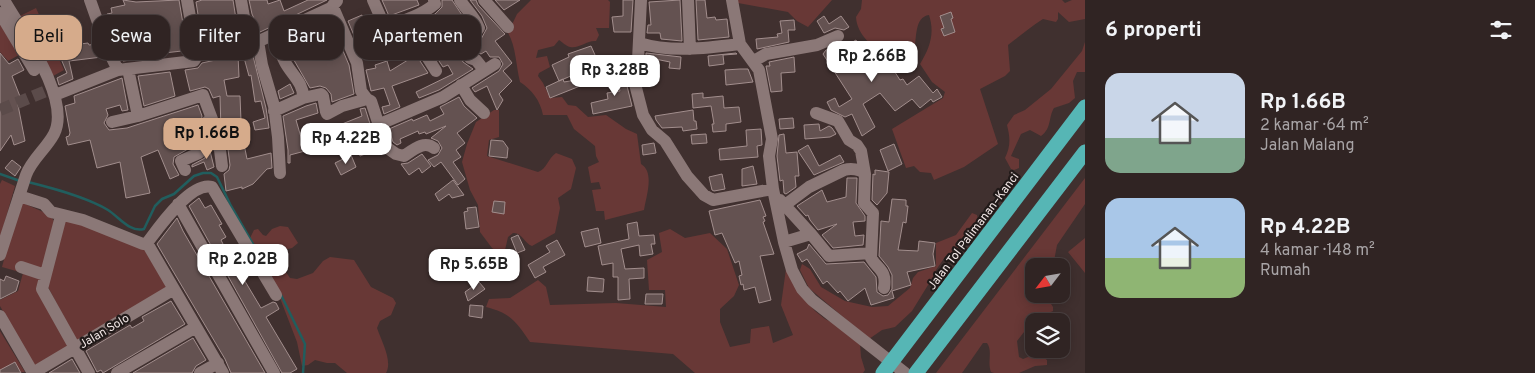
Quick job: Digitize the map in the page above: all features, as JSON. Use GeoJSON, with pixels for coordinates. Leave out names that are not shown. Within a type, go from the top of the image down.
{"type":"FeatureCollection","features":[{"type":"Feature","properties":{"kind":"highway","name":"Jalan Tol Palimanan–Kanci"},"geometry":{"type":"LineString","coordinates":[[883,373],[1085,107]]}},
{"type":"Feature","properties":{"kind":"highway"},"geometry":{"type":"LineString","coordinates":[[916,373],[1085,152]]}},
{"type":"Feature","properties":{"kind":"street"},"geometry":{"type":"LineString","coordinates":[[0,255],[31,164],[54,133],[57,122],[55,95],[45,72],[4,0]]}},
{"type":"Feature","properties":{"kind":"street"},"geometry":{"type":"LineString","coordinates":[[90,0],[107,48],[123,69],[138,116]]}},
{"type":"Feature","properties":{"kind":"street"},"geometry":{"type":"LineString","coordinates":[[187,0],[190,15]]}},
{"type":"Feature","properties":{"kind":"street"},"geometry":{"type":"LineString","coordinates":[[240,0],[244,15]]}},
{"type":"Feature","properties":{"kind":"street"},"geometry":{"type":"LineString","coordinates":[[373,0],[379,15]]}},
{"type":"Feature","properties":{"kind":"street"},"geometry":{"type":"LineString","coordinates":[[417,15],[433,6],[435,4],[434,0]]}},
{"type":"Feature","properties":{"kind":"street"},"geometry":{"type":"LineString","coordinates":[[380,124],[426,105],[489,67],[470,58],[460,42],[473,36],[479,28],[470,11],[465,8],[460,0]]}},
{"type":"Feature","properties":{"kind":"street"},"geometry":{"type":"LineString","coordinates":[[484,0],[508,27]]}},
{"type":"Feature","properties":{"kind":"street"},"geometry":{"type":"LineString","coordinates":[[642,0],[635,84],[643,115],[652,130],[665,141],[687,176],[704,195],[713,200],[773,191]]}},
{"type":"Feature","properties":{"kind":"street"},"geometry":{"type":"LineString","coordinates":[[688,0],[690,49]]}},
{"type":"Feature","properties":{"kind":"street"},"geometry":{"type":"LineString","coordinates":[[732,0],[740,44],[759,70],[772,140],[769,156],[773,191],[792,270],[802,289],[823,310],[905,373]]}},
{"type":"Feature","properties":{"kind":"street"},"geometry":{"type":"LineString","coordinates":[[314,15],[336,4],[357,63],[361,90],[367,99],[371,101],[386,147],[396,154],[404,156],[423,145],[430,145],[434,148]]}},
{"type":"Feature","properties":{"kind":"street"},"geometry":{"type":"LineString","coordinates":[[0,13],[46,91],[54,133]]}},
{"type":"Feature","properties":{"kind":"street"},"geometry":{"type":"LineString","coordinates":[[754,61],[775,52],[800,49],[838,36]]}},
{"type":"Feature","properties":{"kind":"street"},"geometry":{"type":"LineString","coordinates":[[639,44],[658,48],[690,49],[740,44]]}},
{"type":"Feature","properties":{"kind":"street"},"geometry":{"type":"LineString","coordinates":[[259,50],[274,111],[280,169]]}},
{"type":"Feature","properties":{"kind":"street"},"geometry":{"type":"LineString","coordinates":[[55,95],[123,69],[195,60]]}},
{"type":"Feature","properties":{"kind":"street"},"geometry":{"type":"LineString","coordinates":[[284,60],[301,87],[303,98]]}},
{"type":"Feature","properties":{"kind":"street"},"geometry":{"type":"LineString","coordinates":[[429,60],[436,71]]}},
{"type":"Feature","properties":{"kind":"street"},"geometry":{"type":"LineString","coordinates":[[461,85],[470,100],[484,113]]}},
{"type":"Feature","properties":{"kind":"street"},"geometry":{"type":"LineString","coordinates":[[274,111],[303,98],[320,94],[323,96],[327,113],[342,106],[367,99]]}},
{"type":"Feature","properties":{"kind":"street"},"geometry":{"type":"LineString","coordinates":[[112,122],[138,116],[203,95],[212,119],[208,121],[210,132],[220,150],[222,166]]}},
{"type":"Feature","properties":{"kind":"street"},"geometry":{"type":"LineString","coordinates":[[816,113],[838,121],[849,140],[857,145],[861,151],[865,174],[864,203],[873,213],[870,253],[872,262],[882,271],[885,282],[884,288]]}},
{"type":"Feature","properties":{"kind":"street"},"geometry":{"type":"LineString","coordinates":[[186,170],[181,161],[199,153],[191,137],[210,132]]}},
{"type":"Feature","properties":{"kind":"street"},"geometry":{"type":"LineString","coordinates":[[785,205],[810,187],[844,170],[850,169],[865,174]]}},
{"type":"Feature","properties":{"kind":"street"},"geometry":{"type":"LineString","coordinates":[[22,186],[52,212],[61,216],[83,220],[143,244],[148,243],[178,204],[201,186],[212,187],[276,295]]}},
{"type":"Feature","properties":{"kind":"street"},"geometry":{"type":"LineString","coordinates":[[773,191],[829,256],[870,253]]}},
{"type":"Feature","properties":{"kind":"street"},"geometry":{"type":"LineString","coordinates":[[178,204],[274,373]]}},
{"type":"Feature","properties":{"kind":"street"},"geometry":{"type":"LineString","coordinates":[[61,216],[42,290],[89,373]]}},
{"type":"Feature","properties":{"kind":"street"},"geometry":{"type":"LineString","coordinates":[[784,242],[811,234]]}},
{"type":"Feature","properties":{"kind":"street"},"geometry":{"type":"LineString","coordinates":[[148,243],[220,368],[200,373]]}},
{"type":"Feature","properties":{"kind":"street"},"geometry":{"type":"LineString","coordinates":[[21,268],[45,275]]}},
{"type":"Feature","properties":{"kind":"street","name":"Jalan Solo"},"geometry":{"type":"LineString","coordinates":[[33,373],[174,289]]}},
{"type":"Feature","properties":{"kind":"street"},"geometry":{"type":"LineString","coordinates":[[0,316],[33,373]]}},
{"type":"Feature","properties":{"kind":"street"},"geometry":{"type":"LineString","coordinates":[[117,373],[196,327]]}},
{"type":"Feature","properties":{"kind":"shaded area"},"geometry":{"type":"Polygon","coordinates":[[[531,0],[608,0],[610,2],[609,28],[596,28],[599,35],[596,41],[570,47],[559,40],[554,46],[538,50],[536,58],[547,56],[550,67],[539,73],[538,76],[550,98],[562,97],[568,105],[576,106],[588,117],[606,115],[637,134],[641,164],[648,173],[649,179],[644,210],[605,220],[604,211],[596,211],[592,190],[601,189],[599,182],[591,183],[588,167],[599,162],[595,146],[574,129],[567,115],[543,115],[535,96],[520,82],[514,50],[508,33],[517,14],[531,0]]]}},
{"type":"Feature","properties":{"kind":"shaded area"},"geometry":{"type":"Polygon","coordinates":[[[737,0],[832,0],[808,27],[797,21],[788,12],[738,3],[737,0]]]}},
{"type":"Feature","properties":{"kind":"shaded area"},"geometry":{"type":"Polygon","coordinates":[[[862,0],[1062,0],[1065,3],[1072,0],[1085,0],[1085,19],[1069,22],[1058,12],[1056,22],[1043,19],[1008,45],[1010,71],[1005,76],[980,89],[998,144],[964,167],[934,180],[931,173],[920,172],[914,166],[906,168],[892,129],[943,98],[945,92],[932,82],[920,64],[930,40],[932,28],[929,15],[924,17],[918,24],[914,51],[910,54],[904,48],[886,57],[866,40],[859,29],[856,17],[861,9],[862,0]]]}},
{"type":"Feature","properties":{"kind":"shaded area"},"geometry":{"type":"Polygon","coordinates":[[[36,8],[39,15],[22,15],[36,8]]]}},
{"type":"Feature","properties":{"kind":"shaded area"},"geometry":{"type":"Polygon","coordinates":[[[0,24],[15,48],[15,57],[8,61],[0,52],[0,24]]]}},
{"type":"Feature","properties":{"kind":"shaded area"},"geometry":{"type":"Polygon","coordinates":[[[1085,42],[1085,72],[1077,72],[1073,81],[1075,98],[1069,103],[1054,108],[1047,130],[1041,136],[1030,130],[1021,134],[1011,156],[1019,159],[1019,168],[1011,169],[1005,158],[1009,142],[1007,125],[1014,115],[1025,110],[1051,89],[1082,51],[1085,42]]]}},
{"type":"Feature","properties":{"kind":"shaded area"},"geometry":{"type":"Polygon","coordinates":[[[44,60],[59,60],[64,70],[53,76],[44,60]]]}},
{"type":"Feature","properties":{"kind":"shaded area"},"geometry":{"type":"Polygon","coordinates":[[[494,110],[499,110],[499,137],[489,140],[487,156],[538,172],[556,153],[572,159],[576,168],[571,189],[558,198],[560,208],[555,233],[532,246],[519,234],[513,233],[508,237],[505,250],[500,253],[492,248],[480,232],[478,205],[470,190],[462,162],[476,122],[494,110]]]}},
{"type":"Feature","properties":{"kind":"shaded area"},"geometry":{"type":"Polygon","coordinates":[[[1085,178],[1085,204],[1057,245],[1055,258],[1025,258],[1025,303],[1050,303],[1053,311],[1048,313],[1025,313],[1025,332],[1017,341],[1019,357],[1023,359],[1044,358],[1047,360],[1047,365],[1035,366],[1019,373],[991,372],[989,346],[987,343],[983,343],[962,373],[936,373],[1085,178]]]}},
{"type":"Feature","properties":{"kind":"shaded area"},"geometry":{"type":"Polygon","coordinates":[[[2,180],[15,186],[0,238],[0,184],[2,180]]]}},
{"type":"Feature","properties":{"kind":"shaded area"},"geometry":{"type":"Polygon","coordinates":[[[23,203],[50,215],[54,221],[38,287],[69,346],[34,366],[0,306],[0,300],[18,291],[23,273],[2,267],[19,204],[23,203]]]}},
{"type":"Feature","properties":{"kind":"shaded area"},"geometry":{"type":"Polygon","coordinates":[[[972,213],[977,215],[978,221],[974,227],[966,228],[967,242],[945,257],[936,270],[932,282],[928,285],[912,311],[895,327],[882,330],[869,339],[809,288],[800,270],[802,264],[810,269],[821,287],[845,301],[872,307],[888,306],[910,288],[913,278],[918,272],[936,266],[936,243],[956,235],[972,213]]]}},
{"type":"Feature","properties":{"kind":"shaded area"},"geometry":{"type":"Polygon","coordinates":[[[64,220],[98,229],[144,249],[168,289],[77,342],[47,285],[64,220]]]}},
{"type":"Feature","properties":{"kind":"shaded area"},"geometry":{"type":"Polygon","coordinates":[[[280,226],[288,227],[298,243],[292,248],[280,251],[278,255],[280,263],[290,278],[297,279],[313,273],[323,261],[330,257],[354,260],[371,287],[393,298],[396,303],[391,315],[380,321],[377,328],[387,357],[388,368],[386,373],[347,373],[335,363],[315,360],[308,365],[302,366],[297,342],[273,280],[249,240],[254,230],[258,229],[266,236],[272,229],[280,226]]]}},
{"type":"Feature","properties":{"kind":"shaded area"},"geometry":{"type":"Polygon","coordinates":[[[670,229],[685,238],[710,233],[727,249],[739,285],[734,296],[720,309],[720,322],[730,347],[750,343],[751,329],[769,326],[773,343],[793,335],[781,305],[786,269],[803,297],[815,311],[839,326],[860,344],[865,370],[863,373],[695,373],[673,354],[530,342],[521,329],[507,315],[486,307],[489,299],[510,298],[538,280],[546,287],[550,305],[616,303],[666,307],[665,290],[649,290],[647,260],[662,252],[659,233],[670,229]]]}},
{"type":"Feature","properties":{"kind":"shaded area"},"geometry":{"type":"Polygon","coordinates":[[[1085,238],[1085,273],[1068,252],[1085,238]]]}},
{"type":"Feature","properties":{"kind":"shaded area"},"geometry":{"type":"Polygon","coordinates":[[[0,331],[25,372],[0,373],[0,331]]]}},
{"type":"Feature","properties":{"kind":"building"},"geometry":{"type":"Polygon","coordinates":[[[123,0],[136,2],[179,0],[182,15],[180,15],[180,51],[170,52],[170,15],[107,15],[112,13],[111,8],[125,5],[123,0]]]}},
{"type":"Feature","properties":{"kind":"building"},"geometry":{"type":"Polygon","coordinates":[[[202,0],[233,0],[235,15],[198,15],[196,2],[202,0]]]}},
{"type":"Feature","properties":{"kind":"building"},"geometry":{"type":"Polygon","coordinates":[[[249,0],[267,0],[268,4],[280,0],[284,11],[308,0],[327,0],[296,15],[269,15],[269,28],[260,32],[259,15],[252,14],[249,0]]]}},
{"type":"Feature","properties":{"kind":"building"},"geometry":{"type":"Polygon","coordinates":[[[382,0],[417,0],[419,5],[389,15],[382,0]]]}},
{"type":"Feature","properties":{"kind":"building"},"geometry":{"type":"Polygon","coordinates":[[[442,0],[452,0],[462,15],[433,15],[442,7],[442,0]]]}},
{"type":"Feature","properties":{"kind":"building"},"geometry":{"type":"Polygon","coordinates":[[[470,0],[476,0],[478,5],[505,34],[495,41],[512,63],[503,71],[512,81],[499,94],[503,100],[497,110],[487,86],[475,92],[472,88],[499,71],[503,64],[499,57],[490,57],[486,51],[481,54],[481,39],[487,28],[482,16],[470,0]]]}},
{"type":"Feature","properties":{"kind":"building"},"geometry":{"type":"Polygon","coordinates":[[[495,0],[520,0],[504,10],[495,0]]]}},
{"type":"Feature","properties":{"kind":"building"},"geometry":{"type":"Polygon","coordinates":[[[623,0],[633,0],[631,32],[614,32],[612,17],[623,16],[623,0]]]}},
{"type":"Feature","properties":{"kind":"building"},"geometry":{"type":"Polygon","coordinates":[[[680,0],[682,41],[661,39],[660,33],[647,33],[648,25],[651,25],[649,2],[680,0]]]}},
{"type":"Feature","properties":{"kind":"building"},"geometry":{"type":"Polygon","coordinates":[[[696,0],[705,0],[707,18],[715,17],[716,20],[727,19],[729,37],[698,40],[696,0]]]}},
{"type":"Feature","properties":{"kind":"building"},"geometry":{"type":"Polygon","coordinates":[[[951,12],[955,32],[944,36],[941,29],[944,28],[940,16],[951,12]]]}},
{"type":"Feature","properties":{"kind":"building"},"geometry":{"type":"Polygon","coordinates":[[[824,16],[829,24],[841,16],[849,27],[844,30],[835,28],[824,33],[817,21],[824,16]]]}},
{"type":"Feature","properties":{"kind":"building"},"geometry":{"type":"Polygon","coordinates":[[[354,18],[354,36],[348,21],[354,18]]]}},
{"type":"Feature","properties":{"kind":"building"},"geometry":{"type":"Polygon","coordinates":[[[794,20],[795,30],[788,30],[789,42],[757,49],[756,39],[778,37],[777,34],[782,33],[780,21],[794,20]]]}},
{"type":"Feature","properties":{"kind":"building"},"geometry":{"type":"Polygon","coordinates":[[[856,40],[864,53],[874,47],[888,68],[891,66],[900,80],[903,79],[907,85],[919,76],[933,93],[937,89],[942,97],[933,102],[931,99],[920,108],[912,99],[895,111],[880,93],[863,104],[875,127],[862,136],[852,114],[845,117],[831,110],[827,102],[835,98],[839,107],[852,99],[823,54],[826,50],[842,43],[844,47],[856,40]]]}},
{"type":"Feature","properties":{"kind":"building"},"geometry":{"type":"Polygon","coordinates":[[[82,44],[92,45],[92,58],[82,59],[82,44]]]}},
{"type":"Feature","properties":{"kind":"building"},"geometry":{"type":"Polygon","coordinates":[[[591,46],[599,64],[559,81],[552,65],[569,57],[568,54],[591,46]]]}},
{"type":"Feature","properties":{"kind":"building"},"geometry":{"type":"Polygon","coordinates":[[[0,53],[9,64],[19,60],[24,70],[12,76],[21,99],[17,100],[25,141],[14,145],[11,135],[0,151],[0,53]]]}},
{"type":"Feature","properties":{"kind":"building"},"geometry":{"type":"Polygon","coordinates":[[[344,53],[349,65],[354,94],[332,102],[331,94],[326,88],[320,86],[310,88],[294,60],[344,60],[344,53]]]}},
{"type":"Feature","properties":{"kind":"building"},"geometry":{"type":"Polygon","coordinates":[[[646,53],[681,57],[680,69],[669,68],[670,62],[650,58],[649,63],[646,62],[646,53]]]}},
{"type":"Feature","properties":{"kind":"building"},"geometry":{"type":"Polygon","coordinates":[[[736,53],[723,55],[724,64],[709,66],[708,56],[736,53]]]}},
{"type":"Feature","properties":{"kind":"building"},"geometry":{"type":"Polygon","coordinates":[[[794,57],[795,72],[781,73],[782,91],[771,92],[766,66],[770,66],[769,62],[794,57]]]}},
{"type":"Feature","properties":{"kind":"building"},"geometry":{"type":"Polygon","coordinates":[[[62,60],[77,60],[69,61],[73,79],[59,85],[57,78],[67,73],[62,60]]]}},
{"type":"Feature","properties":{"kind":"building"},"geometry":{"type":"Polygon","coordinates":[[[216,60],[238,60],[239,77],[224,80],[227,96],[240,96],[241,121],[246,120],[248,127],[221,131],[220,96],[213,98],[209,89],[205,87],[190,91],[185,70],[198,68],[202,63],[216,60]]]}},
{"type":"Feature","properties":{"kind":"building"},"geometry":{"type":"Polygon","coordinates":[[[245,60],[254,60],[269,128],[255,130],[253,122],[265,118],[261,101],[255,102],[251,75],[249,76],[245,60]]]}},
{"type":"Feature","properties":{"kind":"building"},"geometry":{"type":"Polygon","coordinates":[[[408,60],[419,60],[428,73],[392,86],[400,107],[384,114],[382,107],[390,105],[384,88],[371,91],[366,70],[376,68],[375,65],[387,61],[390,71],[408,60]]]}},
{"type":"Feature","properties":{"kind":"building"},"geometry":{"type":"Polygon","coordinates":[[[438,60],[462,60],[473,69],[439,90],[419,98],[416,92],[453,74],[448,65],[443,67],[438,60]]]}},
{"type":"Feature","properties":{"kind":"building"},"geometry":{"type":"Polygon","coordinates":[[[748,69],[753,82],[726,85],[725,70],[748,69]]]}},
{"type":"Feature","properties":{"kind":"building"},"geometry":{"type":"Polygon","coordinates":[[[628,70],[627,86],[632,106],[593,114],[591,103],[608,99],[607,93],[620,91],[616,72],[628,70]]]}},
{"type":"Feature","properties":{"kind":"building"},"geometry":{"type":"Polygon","coordinates":[[[170,72],[175,96],[144,106],[138,76],[170,72]]]}},
{"type":"Feature","properties":{"kind":"building"},"geometry":{"type":"Polygon","coordinates":[[[594,77],[595,80],[550,98],[546,87],[563,79],[564,82],[594,77]]]}},
{"type":"Feature","properties":{"kind":"building"},"geometry":{"type":"Polygon","coordinates":[[[122,78],[128,110],[122,111],[120,105],[106,109],[108,115],[104,123],[109,130],[127,128],[198,105],[202,116],[201,125],[184,132],[184,140],[188,149],[174,157],[173,164],[179,175],[170,179],[158,150],[141,157],[150,193],[126,198],[120,162],[97,168],[90,140],[68,145],[66,137],[70,133],[65,106],[75,103],[74,96],[122,78]]]}},
{"type":"Feature","properties":{"kind":"building"},"geometry":{"type":"Polygon","coordinates":[[[290,84],[294,93],[280,99],[278,91],[290,84]]]}},
{"type":"Feature","properties":{"kind":"building"},"geometry":{"type":"Polygon","coordinates":[[[703,93],[703,98],[723,96],[724,108],[739,107],[741,122],[726,124],[726,131],[713,132],[712,124],[714,124],[711,106],[693,108],[692,94],[703,93]]]}},
{"type":"Feature","properties":{"kind":"building"},"geometry":{"type":"Polygon","coordinates":[[[459,97],[464,106],[477,118],[457,133],[465,143],[456,150],[461,157],[453,162],[465,179],[458,185],[441,162],[434,167],[428,160],[438,155],[442,148],[438,141],[431,138],[446,126],[426,134],[425,132],[419,134],[418,131],[400,139],[401,143],[397,145],[393,142],[389,129],[427,115],[430,121],[444,114],[440,107],[459,97]]]}},
{"type":"Feature","properties":{"kind":"building"},"geometry":{"type":"Polygon","coordinates":[[[316,103],[318,113],[296,120],[305,151],[290,155],[290,163],[288,163],[283,116],[316,103]]]}},
{"type":"Feature","properties":{"kind":"building"},"geometry":{"type":"Polygon","coordinates":[[[365,108],[378,149],[360,156],[354,139],[336,147],[330,134],[315,145],[308,136],[325,124],[330,131],[362,116],[360,109],[365,108]]]}},
{"type":"Feature","properties":{"kind":"building"},"geometry":{"type":"Polygon","coordinates":[[[693,110],[697,129],[683,131],[682,127],[662,128],[655,116],[693,110]]]}},
{"type":"Feature","properties":{"kind":"building"},"geometry":{"type":"Polygon","coordinates":[[[793,118],[794,128],[780,129],[779,119],[793,118]]]}},
{"type":"Feature","properties":{"kind":"building"},"geometry":{"type":"Polygon","coordinates":[[[819,124],[820,131],[829,126],[836,134],[830,137],[805,139],[804,125],[819,124]]]}},
{"type":"Feature","properties":{"kind":"building"},"geometry":{"type":"Polygon","coordinates":[[[761,129],[762,145],[757,146],[758,157],[720,160],[719,149],[747,146],[746,130],[761,129]]]}},
{"type":"Feature","properties":{"kind":"building"},"geometry":{"type":"Polygon","coordinates":[[[242,134],[247,159],[271,153],[272,168],[267,169],[253,184],[242,189],[242,187],[226,191],[224,174],[229,170],[230,165],[225,141],[242,134]]]}},
{"type":"Feature","properties":{"kind":"building"},"geometry":{"type":"Polygon","coordinates":[[[706,134],[707,143],[692,144],[691,135],[706,134]]]}},
{"type":"Feature","properties":{"kind":"building"},"geometry":{"type":"Polygon","coordinates":[[[784,134],[786,153],[797,152],[799,176],[795,176],[796,187],[786,194],[784,193],[783,180],[780,181],[777,156],[779,135],[784,134]]]}},
{"type":"Feature","properties":{"kind":"building"},"geometry":{"type":"Polygon","coordinates":[[[491,140],[503,141],[508,148],[507,158],[489,156],[491,140]]]}},
{"type":"Feature","properties":{"kind":"building"},"geometry":{"type":"Polygon","coordinates":[[[654,143],[656,153],[643,155],[642,145],[654,143]]]}},
{"type":"Feature","properties":{"kind":"building"},"geometry":{"type":"Polygon","coordinates":[[[894,144],[902,164],[888,171],[880,150],[894,144]]]}},
{"type":"Feature","properties":{"kind":"building"},"geometry":{"type":"Polygon","coordinates":[[[808,145],[819,166],[840,155],[844,162],[814,175],[798,151],[808,145]]]}},
{"type":"Feature","properties":{"kind":"building"},"geometry":{"type":"Polygon","coordinates":[[[209,147],[214,167],[207,170],[204,162],[192,167],[192,165],[205,158],[206,149],[209,147]]]}},
{"type":"Feature","properties":{"kind":"building"},"geometry":{"type":"Polygon","coordinates":[[[422,154],[431,166],[422,173],[419,168],[409,175],[401,164],[408,163],[422,154]]]}},
{"type":"Feature","properties":{"kind":"building"},"geometry":{"type":"Polygon","coordinates":[[[351,155],[356,167],[341,175],[335,163],[351,155]]]}},
{"type":"Feature","properties":{"kind":"building"},"geometry":{"type":"Polygon","coordinates":[[[12,160],[21,167],[15,176],[5,168],[12,160]]]}},
{"type":"Feature","properties":{"kind":"building"},"geometry":{"type":"Polygon","coordinates":[[[753,166],[757,184],[742,186],[742,169],[753,166]]]}},
{"type":"Feature","properties":{"kind":"building"},"geometry":{"type":"Polygon","coordinates":[[[875,170],[889,172],[887,193],[877,205],[872,200],[873,174],[875,175],[875,170]]]}},
{"type":"Feature","properties":{"kind":"building"},"geometry":{"type":"Polygon","coordinates":[[[722,174],[725,189],[712,190],[709,177],[722,174]]]}},
{"type":"Feature","properties":{"kind":"building"},"geometry":{"type":"Polygon","coordinates":[[[847,178],[857,178],[856,203],[865,216],[865,221],[853,222],[855,236],[864,235],[863,245],[833,248],[822,235],[837,224],[818,230],[808,215],[806,216],[797,206],[822,190],[827,202],[846,197],[847,178]]]}},
{"type":"Feature","properties":{"kind":"building"},"geometry":{"type":"Polygon","coordinates":[[[453,180],[464,195],[452,198],[449,194],[439,201],[435,194],[453,180]]]}},
{"type":"Feature","properties":{"kind":"building"},"geometry":{"type":"Polygon","coordinates":[[[199,198],[205,208],[211,205],[222,224],[219,225],[226,237],[221,240],[261,308],[273,302],[276,303],[279,309],[266,317],[297,369],[290,373],[282,373],[189,206],[199,198]]]}},
{"type":"Feature","properties":{"kind":"building"},"geometry":{"type":"Polygon","coordinates":[[[892,199],[906,200],[906,206],[908,206],[906,223],[903,222],[898,250],[918,251],[919,241],[935,243],[933,254],[935,266],[907,272],[911,285],[892,291],[894,298],[871,305],[865,288],[848,301],[840,291],[838,293],[827,281],[823,284],[807,259],[802,262],[797,254],[807,249],[809,244],[826,264],[864,262],[876,277],[877,292],[883,296],[888,295],[892,289],[892,275],[879,256],[881,221],[889,222],[892,199]]]}},
{"type":"Feature","properties":{"kind":"building"},"geometry":{"type":"Polygon","coordinates":[[[760,200],[766,216],[763,217],[765,221],[763,222],[774,254],[760,256],[771,300],[759,303],[755,287],[744,290],[743,284],[741,285],[739,276],[742,275],[739,261],[735,263],[722,233],[715,235],[709,211],[760,200]]]}},
{"type":"Feature","properties":{"kind":"building"},"geometry":{"type":"Polygon","coordinates":[[[494,201],[505,202],[504,214],[492,212],[494,201]]]}},
{"type":"Feature","properties":{"kind":"building"},"geometry":{"type":"Polygon","coordinates":[[[476,207],[479,227],[466,229],[464,212],[468,211],[467,208],[476,207]]]}},
{"type":"Feature","properties":{"kind":"building"},"geometry":{"type":"Polygon","coordinates":[[[177,218],[265,373],[231,373],[225,359],[157,244],[177,218]]]}},
{"type":"Feature","properties":{"kind":"building"},"geometry":{"type":"Polygon","coordinates":[[[637,222],[639,236],[654,235],[655,244],[651,244],[653,254],[640,256],[639,245],[621,249],[625,269],[644,268],[644,278],[629,279],[630,299],[618,300],[618,277],[613,277],[613,263],[602,265],[598,246],[629,239],[627,224],[637,222]]]}},
{"type":"Feature","properties":{"kind":"building"},"geometry":{"type":"Polygon","coordinates":[[[598,228],[601,243],[585,247],[581,232],[598,228]]]}},
{"type":"Feature","properties":{"kind":"building"},"geometry":{"type":"Polygon","coordinates":[[[518,235],[525,250],[517,253],[511,238],[518,235]]]}},
{"type":"Feature","properties":{"kind":"building"},"geometry":{"type":"Polygon","coordinates":[[[557,240],[565,255],[543,267],[546,272],[535,278],[528,265],[550,252],[546,246],[557,240]]]}},
{"type":"Feature","properties":{"kind":"building"},"geometry":{"type":"Polygon","coordinates":[[[6,276],[19,281],[16,291],[0,299],[0,279],[4,281],[6,276]]]}},
{"type":"Feature","properties":{"kind":"building"},"geometry":{"type":"Polygon","coordinates":[[[588,277],[604,279],[603,292],[587,291],[588,277]]]}},
{"type":"Feature","properties":{"kind":"building"},"geometry":{"type":"Polygon","coordinates":[[[479,282],[485,289],[468,301],[465,292],[479,282]]]}},
{"type":"Feature","properties":{"kind":"building"},"geometry":{"type":"Polygon","coordinates":[[[646,294],[663,294],[662,304],[645,304],[646,294]]]}},
{"type":"Feature","properties":{"kind":"building"},"geometry":{"type":"Polygon","coordinates":[[[171,301],[185,324],[103,373],[101,370],[97,372],[86,351],[130,325],[132,328],[144,321],[142,317],[171,301]]]}},
{"type":"Feature","properties":{"kind":"building"},"geometry":{"type":"Polygon","coordinates":[[[470,305],[483,306],[482,318],[469,316],[470,305]]]}},
{"type":"Feature","properties":{"kind":"building"},"geometry":{"type":"Polygon","coordinates":[[[193,338],[206,360],[196,366],[192,373],[133,373],[193,338]]]}},
{"type":"Feature","properties":{"kind":"building"},"geometry":{"type":"Polygon","coordinates":[[[72,359],[80,373],[49,373],[72,359]]]}},
{"type":"Feature","properties":{"kind":"building"},"geometry":{"type":"Polygon","coordinates":[[[15,362],[21,373],[0,373],[0,370],[15,362]]]}},
{"type":"Feature","properties":{"kind":"waterway"},"geometry":{"type":"LineString","coordinates":[[28,182],[69,193],[100,205],[129,227],[139,230],[144,229],[155,206],[162,199],[174,194],[194,176],[211,173],[217,177],[231,206],[271,275]]}},
{"type":"Feature","properties":{"kind":"waterway"},"geometry":{"type":"LineString","coordinates":[[0,174],[20,181]]}},
{"type":"Feature","properties":{"kind":"waterway"},"geometry":{"type":"LineString","coordinates":[[281,295],[305,344],[303,373]]}},
{"type":"Feature","properties":{"kind":"tunnel"},"geometry":{"type":"LineString","coordinates":[[0,110],[46,91]]}}]}
